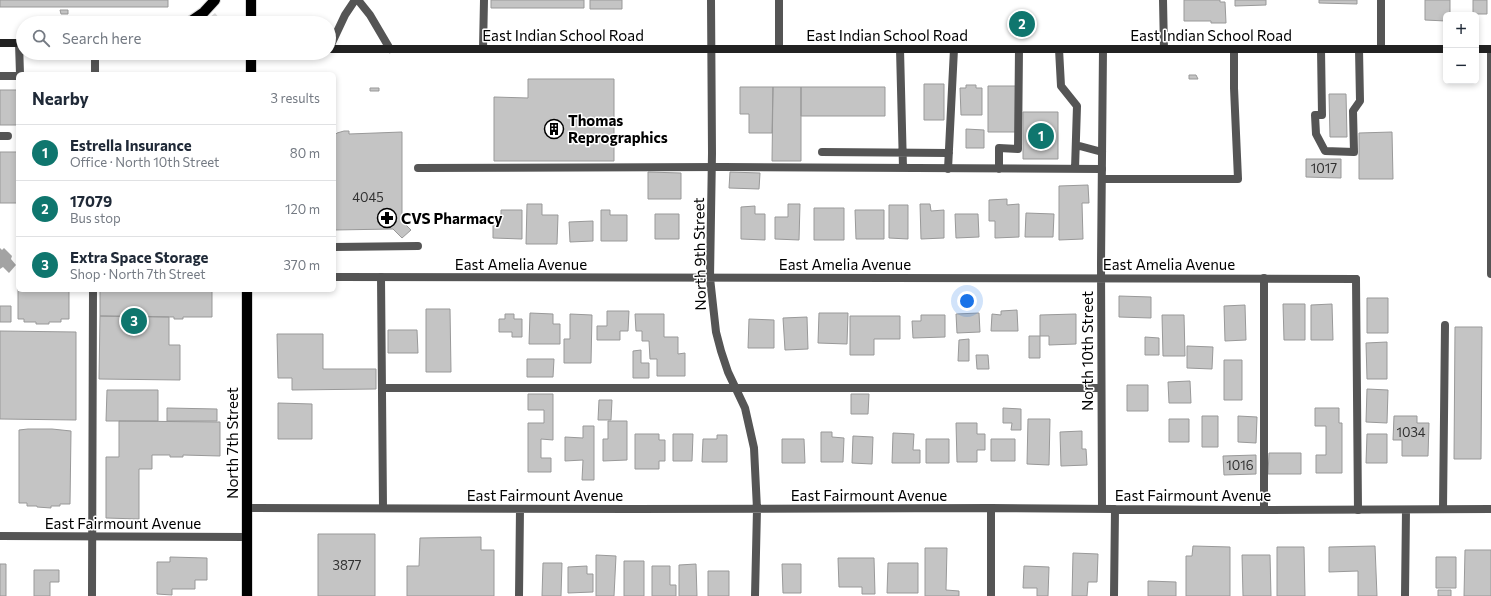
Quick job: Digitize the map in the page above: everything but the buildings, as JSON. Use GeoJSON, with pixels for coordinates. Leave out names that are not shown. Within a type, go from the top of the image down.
{"type":"FeatureCollection","features":[{"type":"Feature","properties":{"kind":"main road"},"geometry":{"type":"LineString","coordinates":[[198,16],[215,0]]}},
{"type":"Feature","properties":{"kind":"main road"},"geometry":{"type":"LineString","coordinates":[[251,0],[251,16]]}},
{"type":"Feature","properties":{"kind":"main road"},"geometry":{"type":"LineString","coordinates":[[0,43],[16,43]]}},
{"type":"Feature","properties":{"kind":"main road","name":"East Indian School Road"},"geometry":{"type":"LineString","coordinates":[[336,49],[1443,49]]}},
{"type":"Feature","properties":{"kind":"main road"},"geometry":{"type":"LineString","coordinates":[[1479,49],[1491,49]]}},
{"type":"Feature","properties":{"kind":"main road"},"geometry":{"type":"LineString","coordinates":[[251,60],[251,72]]}},
{"type":"Feature","properties":{"kind":"main road","name":"North 7th Street"},"geometry":{"type":"LineString","coordinates":[[247,292],[247,596]]}},
{"type":"Feature","properties":{"kind":"street"},"geometry":{"type":"LineString","coordinates":[[336,34],[345,15],[357,0],[370,15],[390,49]]}},
{"type":"Feature","properties":{"kind":"street"},"geometry":{"type":"LineString","coordinates":[[483,49],[484,0]]}},
{"type":"Feature","properties":{"kind":"street","name":"North 9th Street"},"geometry":{"type":"LineString","coordinates":[[711,0],[712,167],[710,278],[716,332],[721,351],[745,408],[754,448],[757,509],[755,596]]}},
{"type":"Feature","properties":{"kind":"street"},"geometry":{"type":"LineString","coordinates":[[779,0],[779,49]]}},
{"type":"Feature","properties":{"kind":"street"},"geometry":{"type":"LineString","coordinates":[[1163,0],[1164,49]]}},
{"type":"Feature","properties":{"kind":"street"},"geometry":{"type":"LineString","coordinates":[[1381,0],[1381,48]]}},
{"type":"Feature","properties":{"kind":"street"},"geometry":{"type":"LineString","coordinates":[[900,49],[903,168]]}},
{"type":"Feature","properties":{"kind":"street"},"geometry":{"type":"LineString","coordinates":[[948,169],[954,49]]}},
{"type":"Feature","properties":{"kind":"street"},"geometry":{"type":"LineString","coordinates":[[999,169],[999,148],[1018,149],[1019,49]]}},
{"type":"Feature","properties":{"kind":"street"},"geometry":{"type":"LineString","coordinates":[[1059,49],[1061,86],[1077,106],[1075,169]]}},
{"type":"Feature","properties":{"kind":"street","name":"North 10th Street"},"geometry":{"type":"LineString","coordinates":[[1102,508],[1101,278],[1103,49]]}},
{"type":"Feature","properties":{"kind":"street"},"geometry":{"type":"LineString","coordinates":[[1102,179],[1238,179],[1234,49]]}},
{"type":"Feature","properties":{"kind":"street"},"geometry":{"type":"LineString","coordinates":[[1321,49],[1322,115],[1315,114],[1316,134],[1325,151],[1354,152],[1353,110],[1360,101],[1360,49]]}},
{"type":"Feature","properties":{"kind":"street"},"geometry":{"type":"LineString","coordinates":[[1491,49],[1491,274]]}},
{"type":"Feature","properties":{"kind":"street"},"geometry":{"type":"LineString","coordinates":[[19,72],[20,60]]}},
{"type":"Feature","properties":{"kind":"street"},"geometry":{"type":"LineString","coordinates":[[95,60],[95,72]]}},
{"type":"Feature","properties":{"kind":"street"},"geometry":{"type":"LineString","coordinates":[[0,76],[16,75]]}},
{"type":"Feature","properties":{"kind":"street"},"geometry":{"type":"LineString","coordinates":[[1076,145],[1102,152]]}},
{"type":"Feature","properties":{"kind":"street"},"geometry":{"type":"LineString","coordinates":[[822,152],[949,153]]}},
{"type":"Feature","properties":{"kind":"street"},"geometry":{"type":"LineString","coordinates":[[418,168],[747,167],[1102,169]]}},
{"type":"Feature","properties":{"kind":"street"},"geometry":{"type":"LineString","coordinates":[[336,247],[418,246]]}},
{"type":"Feature","properties":{"kind":"street","name":"East Amelia Avenue"},"geometry":{"type":"LineString","coordinates":[[336,277],[1356,279],[1358,510]]}},
{"type":"Feature","properties":{"kind":"street"},"geometry":{"type":"LineString","coordinates":[[381,277],[383,508]]}},
{"type":"Feature","properties":{"kind":"street"},"geometry":{"type":"LineString","coordinates":[[1264,278],[1264,510]]}},
{"type":"Feature","properties":{"kind":"street"},"geometry":{"type":"LineString","coordinates":[[92,596],[93,292]]}},
{"type":"Feature","properties":{"kind":"street"},"geometry":{"type":"LineString","coordinates":[[1443,510],[1445,325]]}},
{"type":"Feature","properties":{"kind":"street"},"geometry":{"type":"LineString","coordinates":[[382,388],[1101,388]]}},
{"type":"Feature","properties":{"kind":"street","name":"East Fairmount Avenue"},"geometry":{"type":"LineString","coordinates":[[247,508],[1491,509]]}},
{"type":"Feature","properties":{"kind":"street"},"geometry":{"type":"LineString","coordinates":[[991,508],[991,596]]}},
{"type":"Feature","properties":{"kind":"street"},"geometry":{"type":"LineString","coordinates":[[519,596],[520,509]]}},
{"type":"Feature","properties":{"kind":"street"},"geometry":{"type":"LineString","coordinates":[[1114,596],[1115,509]]}},
{"type":"Feature","properties":{"kind":"street"},"geometry":{"type":"LineString","coordinates":[[1405,596],[1406,510]]}},
{"type":"Feature","properties":{"kind":"street","name":"East Fairmount Avenue"},"geometry":{"type":"LineString","coordinates":[[0,536],[246,537]]}},
{"type":"Feature","properties":{"kind":"shaded area"},"geometry":{"type":"Polygon","coordinates":[[[0,248],[2,250],[4,248],[12,256],[11,259],[16,265],[9,273],[3,267],[0,269],[0,248]]]}},
{"type":"Feature","properties":{"kind":"place","name":"17079"},"geometry":{"type":"Point","coordinates":[1022,24]}},
{"type":"Feature","properties":{"kind":"place","name":"Thomas Reprographics"},"geometry":{"type":"Point","coordinates":[554,129]}},
{"type":"Feature","properties":{"kind":"place","name":"Estrella Insurance"},"geometry":{"type":"Point","coordinates":[1041,136]}},
{"type":"Feature","properties":{"kind":"place","name":"CVS Pharmacy"},"geometry":{"type":"Point","coordinates":[387,218]}},
{"type":"Feature","properties":{"kind":"place","name":"Extra Space Storage"},"geometry":{"type":"Point","coordinates":[134,321]}}]}
